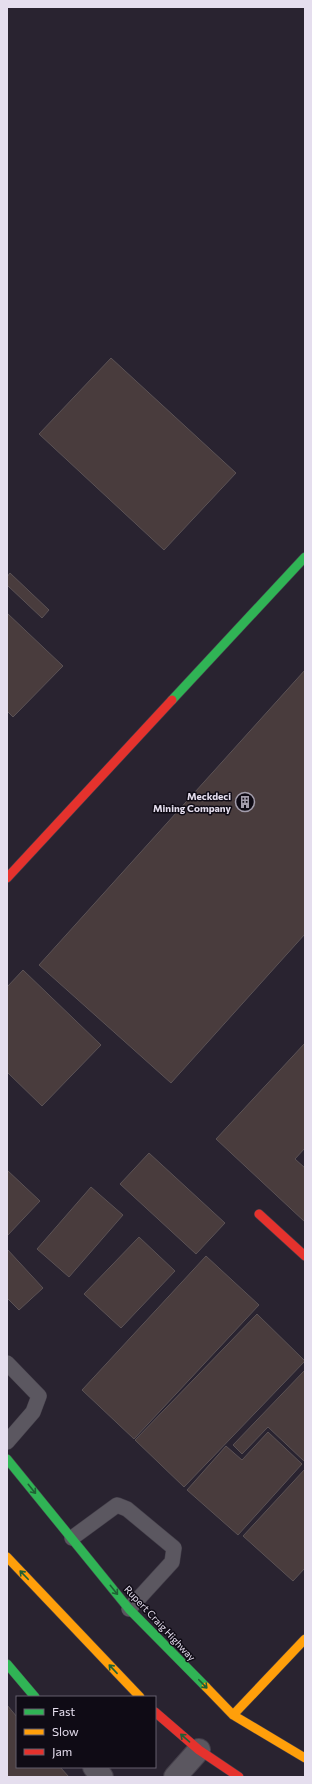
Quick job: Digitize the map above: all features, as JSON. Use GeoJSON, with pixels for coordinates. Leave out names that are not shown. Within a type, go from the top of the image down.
{"type":"FeatureCollection","features":[{"type":"Feature","properties":{"kind":"main road"},"geometry":{"type":"LineString","coordinates":[[7,878],[305,557]]}},
{"type":"Feature","properties":{"kind":"main road"},"geometry":{"type":"LineString","coordinates":[[259,1214],[305,1256]]}},
{"type":"Feature","properties":{"kind":"main road","name":"Rupert Craig Highway"},"geometry":{"type":"LineString","coordinates":[[7,1458],[129,1609],[233,1715],[305,1758]]}},
{"type":"Feature","properties":{"kind":"main road"},"geometry":{"type":"LineString","coordinates":[[7,1557],[139,1696]]}},
{"type":"Feature","properties":{"kind":"main road"},"geometry":{"type":"LineString","coordinates":[[233,1715],[305,1639]]}},
{"type":"Feature","properties":{"kind":"main road"},"geometry":{"type":"LineString","coordinates":[[7,1664],[34,1696]]}},
{"type":"Feature","properties":{"kind":"main road"},"geometry":{"type":"LineString","coordinates":[[156,1713],[199,1750],[240,1777]]}},
{"type":"Feature","properties":{"kind":"street"},"geometry":{"type":"LineString","coordinates":[[175,1777],[199,1750]]}},
{"type":"Feature","properties":{"kind":"street"},"geometry":{"type":"LineString","coordinates":[[95,1768],[102,1777]]}},
{"type":"Feature","properties":{"kind":"lane"},"geometry":{"type":"LineString","coordinates":[[7,1363],[39,1396],[33,1412],[7,1442]]}},
{"type":"Feature","properties":{"kind":"lane"},"geometry":{"type":"LineString","coordinates":[[72,1538],[117,1505],[127,1509],[174,1548],[172,1562],[129,1609]]}},
{"type":"Feature","properties":{"kind":"building"},"geometry":{"type":"Polygon","coordinates":[[[111,358],[236,473],[164,550],[39,434],[111,358]]]}},
{"type":"Feature","properties":{"kind":"building"},"geometry":{"type":"Polygon","coordinates":[[[10,573],[49,610],[42,618],[7,585],[7,577],[10,573]]]}},
{"type":"Feature","properties":{"kind":"building"},"geometry":{"type":"Polygon","coordinates":[[[7,613],[63,666],[13,717],[7,711],[7,613]]]}},
{"type":"Feature","properties":{"kind":"building","name":"Meckdeci Mining Company"},"geometry":{"type":"Polygon","coordinates":[[[305,670],[305,934],[171,1083],[39,965],[305,670]]]}},
{"type":"Feature","properties":{"kind":"building"},"geometry":{"type":"Polygon","coordinates":[[[23,970],[101,1045],[42,1106],[7,1072],[7,987],[23,970]]]}},
{"type":"Feature","properties":{"kind":"building"},"geometry":{"type":"Polygon","coordinates":[[[305,1043],[305,1148],[295,1159],[305,1168],[305,1222],[216,1139],[305,1043]]]}},
{"type":"Feature","properties":{"kind":"building"},"geometry":{"type":"Polygon","coordinates":[[[149,1153],[225,1223],[196,1254],[120,1184],[149,1153]]]}},
{"type":"Feature","properties":{"kind":"building"},"geometry":{"type":"Polygon","coordinates":[[[7,1170],[40,1201],[7,1236],[7,1170]]]}},
{"type":"Feature","properties":{"kind":"building"},"geometry":{"type":"Polygon","coordinates":[[[91,1187],[123,1215],[69,1277],[37,1249],[91,1187]]]}},
{"type":"Feature","properties":{"kind":"building"},"geometry":{"type":"Polygon","coordinates":[[[139,1237],[175,1271],[121,1328],[84,1294],[139,1237]]]}},
{"type":"Feature","properties":{"kind":"building"},"geometry":{"type":"Polygon","coordinates":[[[7,1249],[43,1288],[19,1310],[7,1298],[7,1249]]]}},
{"type":"Feature","properties":{"kind":"building"},"geometry":{"type":"Polygon","coordinates":[[[206,1256],[259,1305],[134,1439],[82,1390],[206,1256]]]}},
{"type":"Feature","properties":{"kind":"building"},"geometry":{"type":"Polygon","coordinates":[[[257,1314],[305,1361],[184,1487],[135,1440],[257,1314]]]}},
{"type":"Feature","properties":{"kind":"building"},"geometry":{"type":"Polygon","coordinates":[[[305,1370],[305,1462],[268,1427],[242,1454],[233,1445],[305,1370]]]}},
{"type":"Feature","properties":{"kind":"building"},"geometry":{"type":"Polygon","coordinates":[[[268,1432],[302,1464],[238,1535],[187,1490],[226,1446],[242,1460],[268,1432]]]}},
{"type":"Feature","properties":{"kind":"building"},"geometry":{"type":"Polygon","coordinates":[[[305,1469],[305,1568],[293,1581],[243,1536],[305,1469]]]}},
{"type":"Feature","properties":{"kind":"building"},"geometry":{"type":"Polygon","coordinates":[[[7,1705],[16,1716],[16,1768],[61,1768],[69,1777],[7,1777],[7,1705]]]}},
{"type":"Feature","properties":{"kind":"traffic: fast"},"geometry":{"type":"LineString","coordinates":[[172,700],[305,557]]}},
{"type":"Feature","properties":{"kind":"traffic: fast"},"geometry":{"type":"LineString","coordinates":[[7,1459],[129,1609],[206,1687]]}},
{"type":"Feature","properties":{"kind":"traffic: fast"},"geometry":{"type":"LineString","coordinates":[[7,1664],[34,1696]]}},
{"type":"Feature","properties":{"kind":"traffic: slow"},"geometry":{"type":"LineString","coordinates":[[7,1557],[139,1696]]}},
{"type":"Feature","properties":{"kind":"traffic: slow"},"geometry":{"type":"LineString","coordinates":[[233,1715],[305,1639]]}},
{"type":"Feature","properties":{"kind":"traffic: slow"},"geometry":{"type":"LineString","coordinates":[[206,1687],[233,1715],[305,1758]]}},
{"type":"Feature","properties":{"kind":"traffic: jam"},"geometry":{"type":"LineString","coordinates":[[7,878],[172,700]]}},
{"type":"Feature","properties":{"kind":"traffic: jam"},"geometry":{"type":"LineString","coordinates":[[259,1214],[305,1256]]}},
{"type":"Feature","properties":{"kind":"traffic: jam"},"geometry":{"type":"LineString","coordinates":[[156,1713],[199,1750],[239,1777]]}},
{"type":"Feature","properties":{"kind":"place","name":"Meckdeci Mining Company"},"geometry":{"type":"Point","coordinates":[245,802]}}]}
